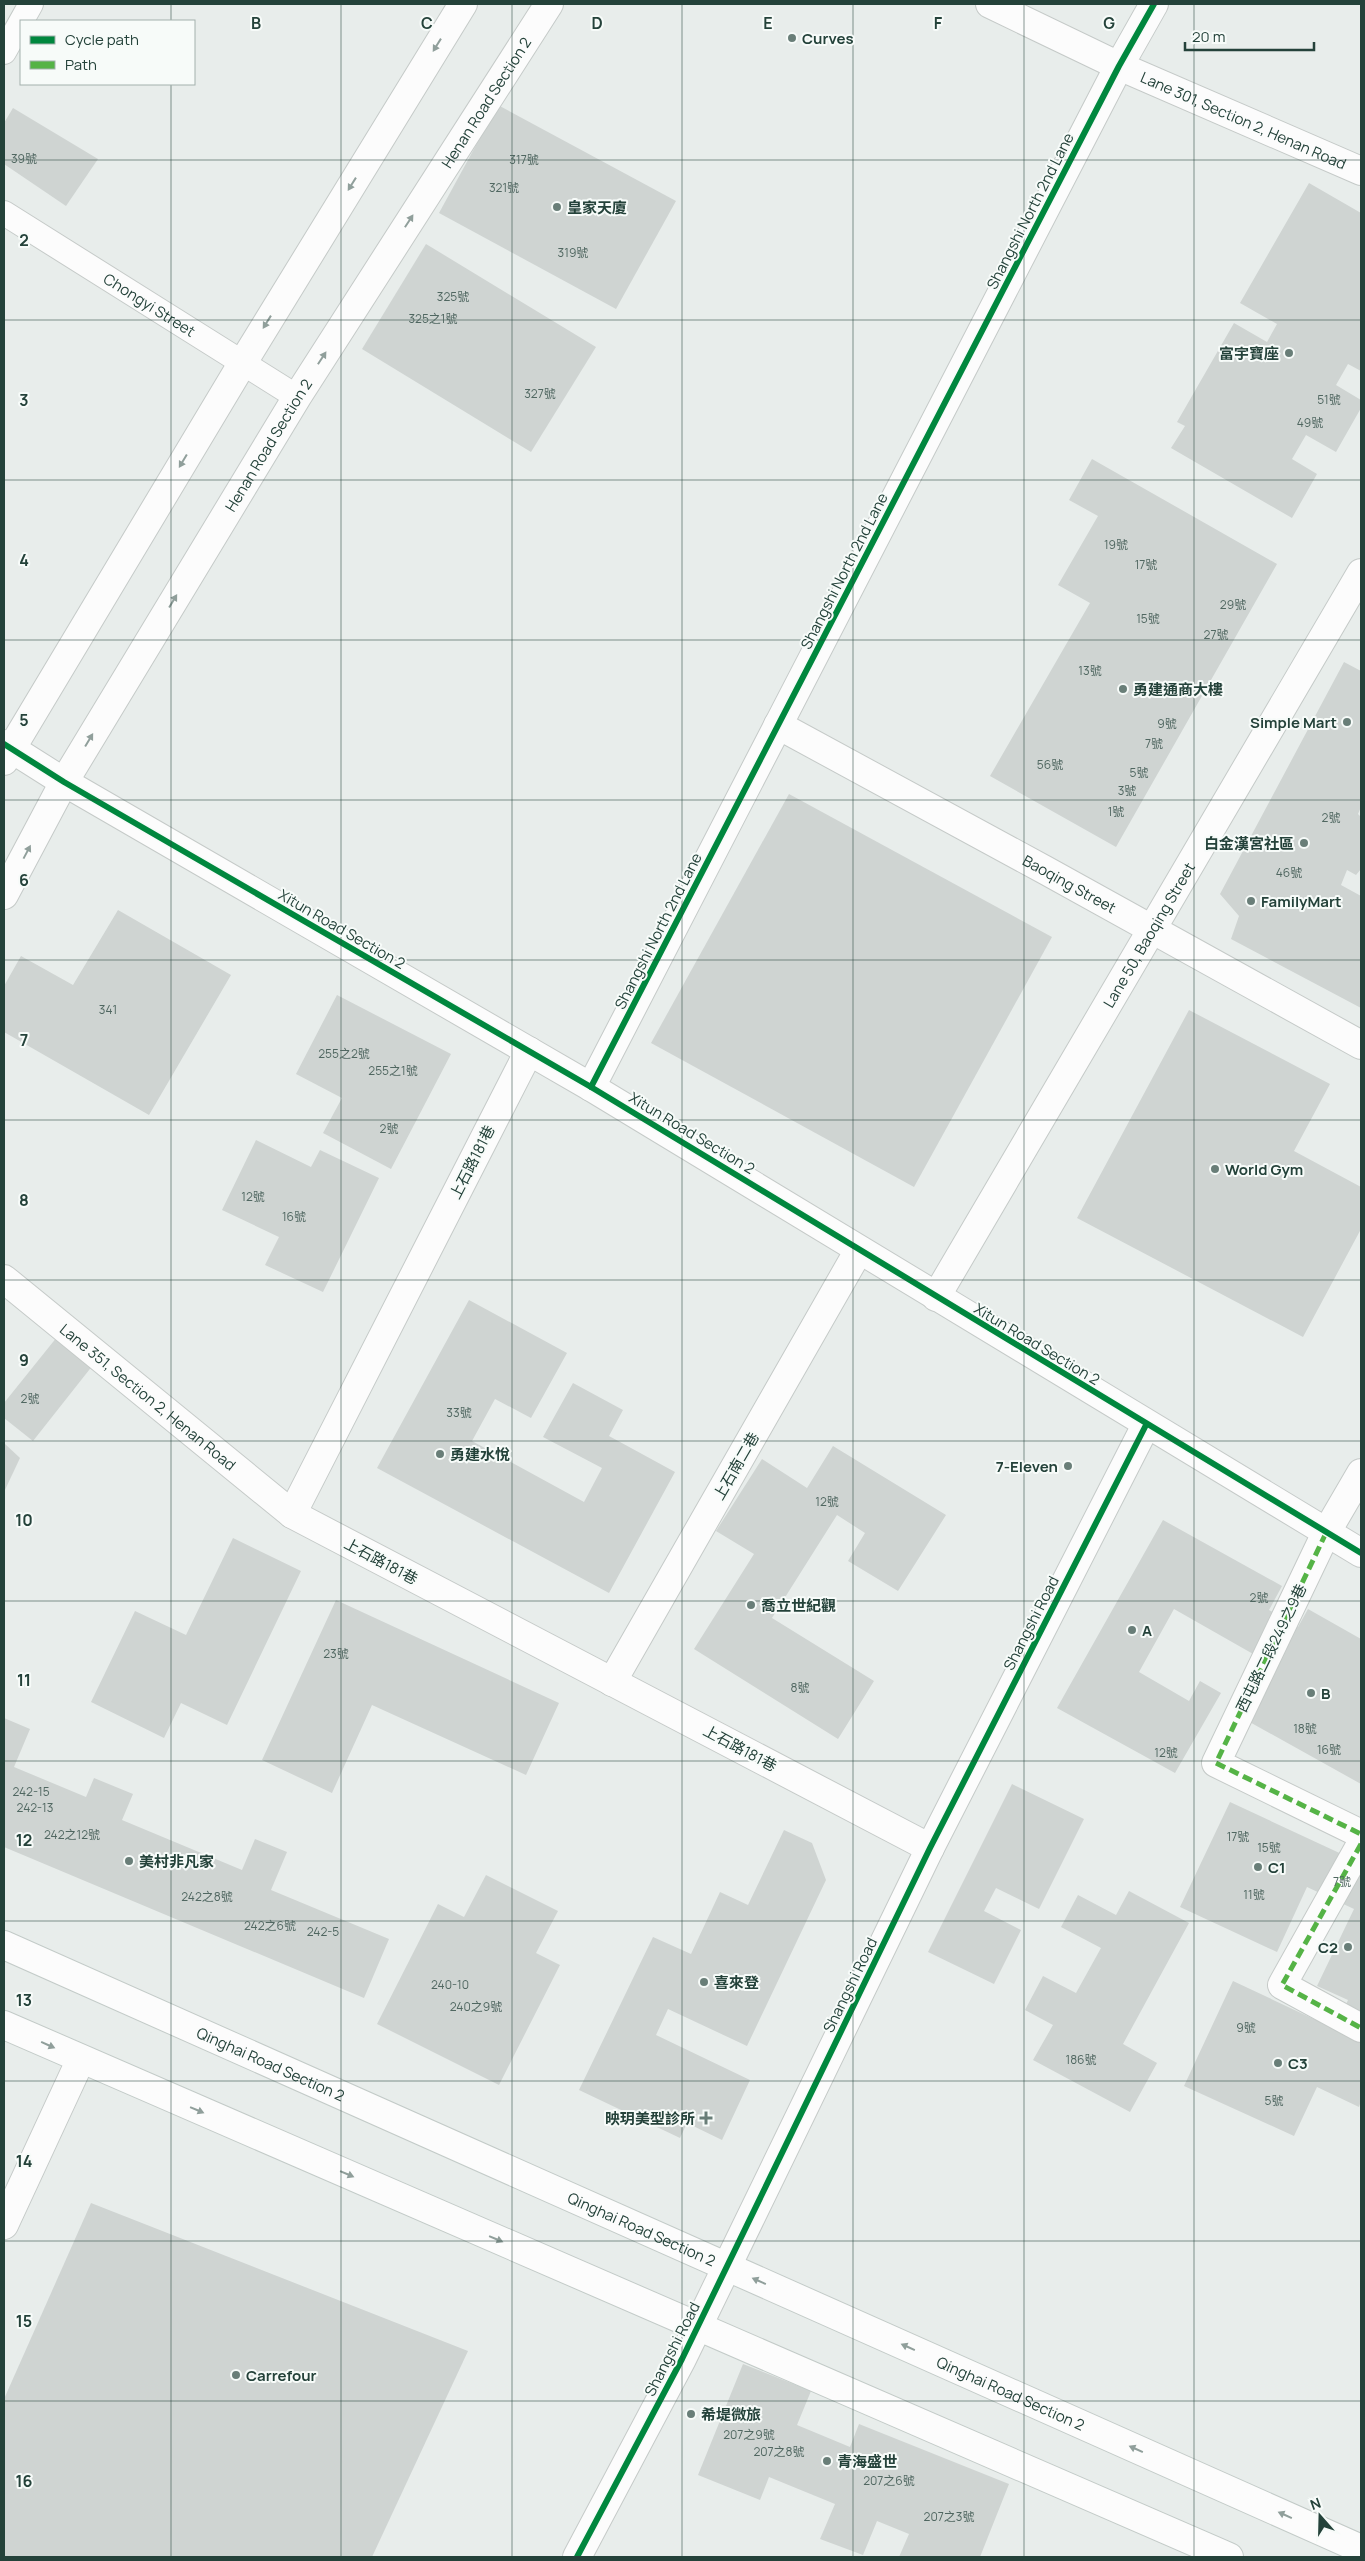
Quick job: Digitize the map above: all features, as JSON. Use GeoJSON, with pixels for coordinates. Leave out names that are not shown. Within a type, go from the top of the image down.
{"type":"FeatureCollection","features":[{"type":"Feature","properties":{"kind":"street"},"geometry":{"type":"LineString","coordinates":[[6,751],[463,4]]}},
{"type":"Feature","properties":{"kind":"street","name":"Henan Road Section 2"},"geometry":{"type":"LineString","coordinates":[[4,895],[64,782],[297,397],[549,4]]}},
{"type":"Feature","properties":{"kind":"street","name":"Lane 301, Section 2, Henan Road"},"geometry":{"type":"LineString","coordinates":[[990,4],[1119,66],[1361,171]]}},
{"type":"Feature","properties":{"kind":"street","name":"Shangshi North 2nd Lane"},"geometry":{"type":"LineString","coordinates":[[591,1087],[1119,66],[1154,4]]}},
{"type":"Feature","properties":{"kind":"street","name":"Lane 50, Baoqing Street"},"geometry":{"type":"LineString","coordinates":[[936,1297],[1361,574]]}},
{"type":"Feature","properties":{"kind":"street","name":"Baoqing Street"},"geometry":{"type":"LineString","coordinates":[[778,725],[1045,870],[1361,1046]]}},
{"type":"Feature","properties":{"kind":"street","name":"Xitun Road Section 2"},"geometry":{"type":"LineString","coordinates":[[6,751],[64,782],[591,1087],[1146,1425],[1361,1553]]}},
{"type":"Feature","properties":{"kind":"street","name":"上石路181巷"},"geometry":{"type":"LineString","coordinates":[[529,1051],[292,1514],[930,1848]]}},
{"type":"Feature","properties":{"kind":"street","name":"上石南二巷"},"geometry":{"type":"LineString","coordinates":[[612,1682],[859,1250]]}},
{"type":"Feature","properties":{"kind":"street","name":"Lane 351, Section 2, Henan Road"},"geometry":{"type":"LineString","coordinates":[[4,1279],[292,1514]]}},
{"type":"Feature","properties":{"kind":"street","name":"Shangshi Road"},"geometry":{"type":"LineString","coordinates":[[577,2557],[698,2327],[930,1848],[1146,1425]]}},
{"type":"Feature","properties":{"kind":"street","name":"西屯路二段249之9巷"},"geometry":{"type":"LineString","coordinates":[[1361,1473],[1326,1533],[1216,1763],[1361,1834]]}},
{"type":"Feature","properties":{"kind":"street"},"geometry":{"type":"LineString","coordinates":[[1361,1844],[1282,1985],[1361,2028]]}},
{"type":"Feature","properties":{"kind":"street","name":"Qinghai Road Section 2"},"geometry":{"type":"LineString","coordinates":[[4,1945],[1361,2549]]}},
{"type":"Feature","properties":{"kind":"street"},"geometry":{"type":"LineString","coordinates":[[4,2025],[1229,2557]]}},
{"type":"Feature","properties":{"kind":"street"},"geometry":{"type":"LineString","coordinates":[[4,2226],[81,2059]]}},
{"type":"Feature","properties":{"kind":"lane"},"geometry":{"type":"LineString","coordinates":[[22,20],[31,4]]}},
{"type":"Feature","properties":{"kind":"lane"},"geometry":{"type":"LineString","coordinates":[[4,52],[20,24]]}},
{"type":"Feature","properties":{"kind":"lane","name":"Chongyi Street"},"geometry":{"type":"LineString","coordinates":[[4,214],[297,397]]}},
{"type":"Feature","properties":{"kind":"building","name":"皇家天廈"},"geometry":{"type":"Polygon","coordinates":[[[498,105],[676,201],[616,309],[439,213],[498,105]]]}},
{"type":"Feature","properties":{"kind":"building"},"geometry":{"type":"Polygon","coordinates":[[[13,108],[98,159],[66,206],[4,164],[4,123],[13,108]]]}},
{"type":"Feature","properties":{"kind":"building","name":"富宇寶座"},"geometry":{"type":"Polygon","coordinates":[[[1309,183],[1361,213],[1361,371],[1348,364],[1336,385],[1361,400],[1361,408],[1336,452],[1306,435],[1292,459],[1317,474],[1292,518],[1171,448],[1185,426],[1177,422],[1234,323],[1267,342],[1277,324],[1240,303],[1309,183]]]}},
{"type":"Feature","properties":{"kind":"building"},"geometry":{"type":"Polygon","coordinates":[[[426,244],[596,347],[531,452],[362,349],[426,244]]]}},
{"type":"Feature","properties":{"kind":"building","name":"勇建通商大樓"},"geometry":{"type":"Polygon","coordinates":[[[1092,459],[1277,564],[1116,847],[990,776],[1090,603],[1058,585],[1098,516],[1069,500],[1092,459]]]}},
{"type":"Feature","properties":{"kind":"building","name":"白金漢宮社區"},"geometry":{"type":"Polygon","coordinates":[[[1344,662],[1361,671],[1361,807],[1358,814],[1361,817],[1361,869],[1356,875],[1347,870],[1341,885],[1361,896],[1361,1008],[1231,939],[1239,916],[1220,894],[1344,662]]]}},
{"type":"Feature","properties":{"kind":"building"},"geometry":{"type":"Polygon","coordinates":[[[789,794],[1052,937],[914,1187],[651,1043],[789,794]]]}},
{"type":"Feature","properties":{"kind":"building"},"geometry":{"type":"Polygon","coordinates":[[[118,910],[231,975],[149,1115],[4,1032],[4,986],[21,956],[73,985],[118,910]]]}},
{"type":"Feature","properties":{"kind":"building"},"geometry":{"type":"Polygon","coordinates":[[[337,995],[451,1054],[391,1169],[323,1133],[342,1098],[296,1074],[337,995]]]}},
{"type":"Feature","properties":{"kind":"building","name":"World Gym"},"geometry":{"type":"Polygon","coordinates":[[[1189,1010],[1330,1084],[1294,1151],[1361,1187],[1361,1229],[1303,1337],[1077,1218],[1189,1010]]]}},
{"type":"Feature","properties":{"kind":"building"},"geometry":{"type":"Polygon","coordinates":[[[256,1140],[311,1167],[320,1150],[379,1178],[323,1292],[265,1265],[279,1237],[222,1210],[256,1140]]]}},
{"type":"Feature","properties":{"kind":"building","name":"勇建水悅"},"geometry":{"type":"Polygon","coordinates":[[[469,1300],[567,1353],[531,1418],[495,1399],[472,1441],[584,1502],[602,1468],[543,1437],[573,1383],[623,1410],[609,1436],[675,1472],[609,1593],[377,1468],[469,1300]]]}},
{"type":"Feature","properties":{"kind":"building"},"geometry":{"type":"Polygon","coordinates":[[[57,1337],[93,1365],[33,1441],[4,1418],[4,1403],[57,1337]]]}},
{"type":"Feature","properties":{"kind":"building"},"geometry":{"type":"Polygon","coordinates":[[[4,1443],[20,1458],[4,1492],[4,1443]]]}},
{"type":"Feature","properties":{"kind":"building","name":"喬立世紀觀"},"geometry":{"type":"Polygon","coordinates":[[[833,1446],[946,1515],[898,1591],[848,1561],[865,1533],[837,1515],[772,1618],[874,1681],[838,1739],[694,1649],[754,1554],[716,1531],[762,1459],[807,1488],[833,1446]]]}},
{"type":"Feature","properties":{"kind":"building","name":"A"},"geometry":{"type":"Polygon","coordinates":[[[1163,1520],[1282,1586],[1269,1610],[1298,1627],[1308,1609],[1361,1639],[1361,1784],[1246,1720],[1276,1667],[1174,1609],[1139,1672],[1189,1701],[1200,1681],[1221,1693],[1175,1773],[1057,1708],[1163,1520]]]}},
{"type":"Feature","properties":{"kind":"building"},"geometry":{"type":"Polygon","coordinates":[[[233,1538],[301,1571],[227,1725],[181,1703],[164,1738],[91,1702],[135,1611],[186,1635],[233,1538]]]}},
{"type":"Feature","properties":{"kind":"building"},"geometry":{"type":"Polygon","coordinates":[[[336,1600],[559,1703],[526,1775],[372,1705],[332,1793],[262,1760],[336,1600]]]}},
{"type":"Feature","properties":{"kind":"building","name":"美村非凡家"},"geometry":{"type":"Polygon","coordinates":[[[4,1718],[30,1729],[14,1767],[86,1797],[94,1778],[133,1794],[122,1820],[242,1870],[255,1839],[287,1852],[271,1890],[389,1939],[364,1998],[4,1847],[4,1718]]]}},
{"type":"Feature","properties":{"kind":"building"},"geometry":{"type":"Polygon","coordinates":[[[1012,1784],[1084,1819],[1039,1909],[996,1888],[984,1911],[1021,1930],[994,1984],[928,1952],[1012,1784]]]}},
{"type":"Feature","properties":{"kind":"building"},"geometry":{"type":"Polygon","coordinates":[[[1230,1802],[1361,1863],[1361,2101],[1359,2107],[1317,2087],[1294,2136],[1184,2086],[1233,1981],[1335,2029],[1348,2000],[1317,1986],[1354,1909],[1307,1887],[1277,1952],[1180,1907],[1230,1802]]]}},
{"type":"Feature","properties":{"kind":"building","name":"喜來登"},"geometry":{"type":"Polygon","coordinates":[[[784,1830],[812,1843],[826,1880],[747,2046],[668,2009],[656,2035],[750,2080],[722,2140],[687,2123],[680,2138],[579,2090],[653,1937],[691,1954],[720,1892],[748,1905],[784,1830]]]}},
{"type":"Feature","properties":{"kind":"building"},"geometry":{"type":"Polygon","coordinates":[[[486,1875],[558,1911],[536,1953],[560,1965],[499,2085],[377,2024],[438,1904],[464,1917],[486,1875]]]}},
{"type":"Feature","properties":{"kind":"building"},"geometry":{"type":"Polygon","coordinates":[[[1129,1891],[1189,1923],[1123,2044],[1157,2063],[1130,2112],[1033,2060],[1053,2025],[1025,2010],[1043,1976],[1076,1993],[1101,1948],[1061,1927],[1078,1895],[1116,1915],[1129,1891]]]}},
{"type":"Feature","properties":{"kind":"building","name":"Carrefour"},"geometry":{"type":"Polygon","coordinates":[[[91,2203],[468,2351],[372,2557],[4,2557],[4,2399],[91,2203]]]}},
{"type":"Feature","properties":{"kind":"building","name":"青海盛世"},"geometry":{"type":"Polygon","coordinates":[[[743,2364],[811,2391],[797,2425],[850,2447],[859,2424],[1009,2484],[980,2557],[899,2557],[909,2534],[877,2521],[863,2555],[820,2539],[835,2504],[769,2477],[760,2500],[698,2475],[743,2364]]]}},
{"type":"Feature","properties":{"kind":"marked path"},"geometry":{"type":"LineString","coordinates":[[1326,1533],[1216,1763],[1361,1834]]}},
{"type":"Feature","properties":{"kind":"marked path"},"geometry":{"type":"LineString","coordinates":[[1361,1844],[1282,1985],[1361,2028]]}},
{"type":"Feature","properties":{"kind":"cycle path"},"geometry":{"type":"LineString","coordinates":[[591,1087],[1119,66],[1154,4]]}},
{"type":"Feature","properties":{"kind":"cycle path"},"geometry":{"type":"LineString","coordinates":[[4,744],[64,782],[591,1087],[1361,1553]]}},
{"type":"Feature","properties":{"kind":"cycle path"},"geometry":{"type":"LineString","coordinates":[[577,2557],[682,2359],[930,1848],[1146,1425]]}},
{"type":"Feature","properties":{"kind":"place","name":"Curves"},"geometry":{"type":"Point","coordinates":[792,38]}},
{"type":"Feature","properties":{"kind":"place","name":"皇家天廈"},"geometry":{"type":"Point","coordinates":[557,207]}},
{"type":"Feature","properties":{"kind":"place","name":"富宇寶座"},"geometry":{"type":"Point","coordinates":[1289,353]}},
{"type":"Feature","properties":{"kind":"place","name":"勇建通商大樓"},"geometry":{"type":"Point","coordinates":[1123,689]}},
{"type":"Feature","properties":{"kind":"place","name":"Simple Mart"},"geometry":{"type":"Point","coordinates":[1347,722]}},
{"type":"Feature","properties":{"kind":"place","name":"白金漢宮社區"},"geometry":{"type":"Point","coordinates":[1304,843]}},
{"type":"Feature","properties":{"kind":"place","name":"FamilyMart"},"geometry":{"type":"Point","coordinates":[1251,901]}},
{"type":"Feature","properties":{"kind":"place","name":"World Gym"},"geometry":{"type":"Point","coordinates":[1215,1169]}},
{"type":"Feature","properties":{"kind":"place","name":"勇建水悅"},"geometry":{"type":"Point","coordinates":[440,1454]}},
{"type":"Feature","properties":{"kind":"place","name":"7-Eleven"},"geometry":{"type":"Point","coordinates":[1068,1466]}},
{"type":"Feature","properties":{"kind":"place","name":"喬立世紀觀"},"geometry":{"type":"Point","coordinates":[751,1605]}},
{"type":"Feature","properties":{"kind":"place","name":"A"},"geometry":{"type":"Point","coordinates":[1132,1630]}},
{"type":"Feature","properties":{"kind":"place","name":"B"},"geometry":{"type":"Point","coordinates":[1311,1693]}},
{"type":"Feature","properties":{"kind":"place","name":"美村非凡家"},"geometry":{"type":"Point","coordinates":[129,1861]}},
{"type":"Feature","properties":{"kind":"place","name":"C1"},"geometry":{"type":"Point","coordinates":[1258,1867]}},
{"type":"Feature","properties":{"kind":"place","name":"C2"},"geometry":{"type":"Point","coordinates":[1348,1947]}},
{"type":"Feature","properties":{"kind":"place","name":"喜來登"},"geometry":{"type":"Point","coordinates":[704,1982]}},
{"type":"Feature","properties":{"kind":"place","name":"C3"},"geometry":{"type":"Point","coordinates":[1278,2063]}},
{"type":"Feature","properties":{"kind":"place","name":"映玥美型診所"},"geometry":{"type":"Point","coordinates":[706,2118]}},
{"type":"Feature","properties":{"kind":"place","name":"Carrefour"},"geometry":{"type":"Point","coordinates":[236,2375]}},
{"type":"Feature","properties":{"kind":"place","name":"希堤微旅"},"geometry":{"type":"Point","coordinates":[691,2414]}},
{"type":"Feature","properties":{"kind":"place","name":"青海盛世"},"geometry":{"type":"Point","coordinates":[827,2461]}}]}
